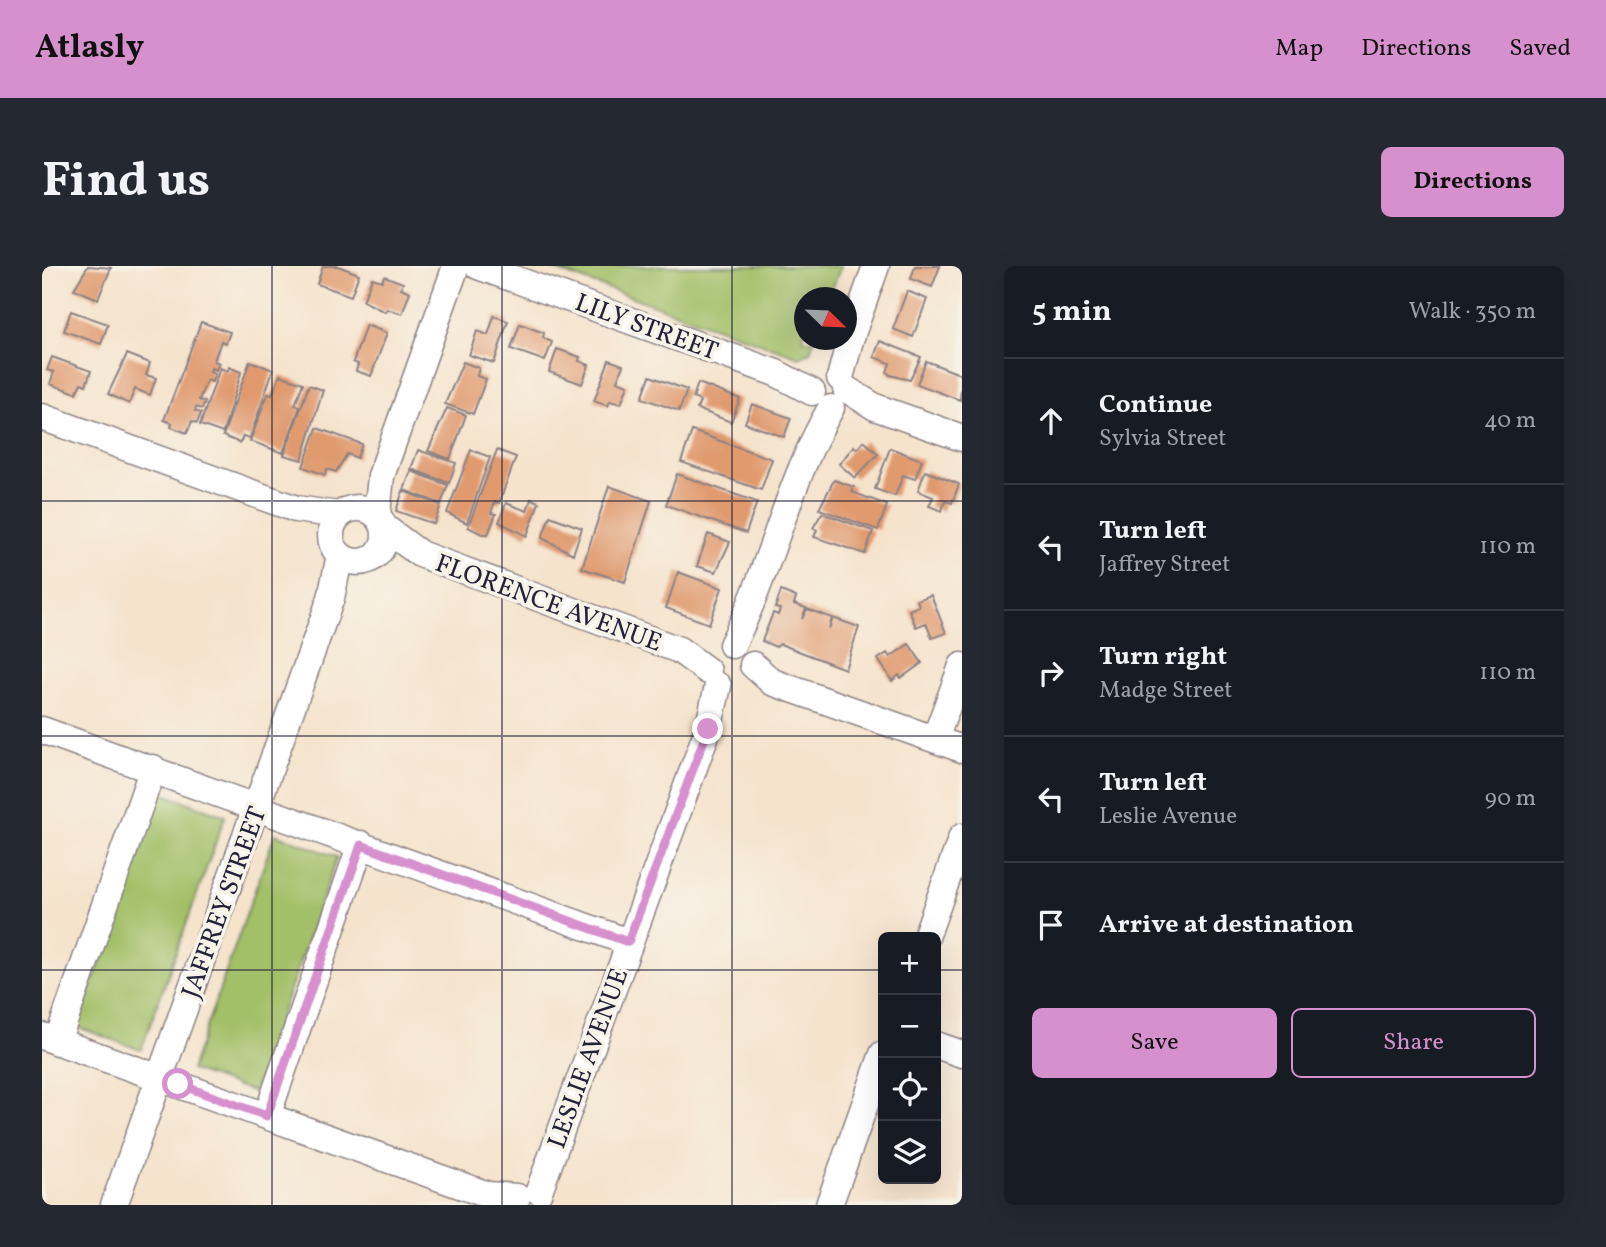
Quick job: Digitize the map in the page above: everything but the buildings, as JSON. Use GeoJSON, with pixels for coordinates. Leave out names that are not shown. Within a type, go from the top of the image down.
{"type":"FeatureCollection","features":[{"type":"Feature","properties":{"kind":"street","name":"JAFFREY STREET"},"geometry":{"type":"LineString","coordinates":[[114,1205],[331,598],[381,476],[456,266]]}},
{"type":"Feature","properties":{"kind":"street","name":"LILY STREET"},"geometry":{"type":"LineString","coordinates":[[478,266],[962,438]]}},
{"type":"Feature","properties":{"kind":"street","name":"LESLIE AVENUE"},"geometry":{"type":"LineString","coordinates":[[518,1200],[628,942],[708,729],[737,669],[748,613],[876,266]]}},
{"type":"Feature","properties":{"kind":"street","name":"FLORENCE AVENUE"},"geometry":{"type":"LineString","coordinates":[[42,416],[679,650],[962,749]]}},
{"type":"Feature","properties":{"kind":"street"},"geometry":{"type":"LineString","coordinates":[[934,739],[962,666]]}},
{"type":"Feature","properties":{"kind":"street"},"geometry":{"type":"LineString","coordinates":[[42,730],[628,942]]}},
{"type":"Feature","properties":{"kind":"street"},"geometry":{"type":"LineString","coordinates":[[153,768],[50,1039],[267,1116],[518,1200]]}},
{"type":"Feature","properties":{"kind":"street"},"geometry":{"type":"LineString","coordinates":[[928,932],[962,836]]}},
{"type":"Feature","properties":{"kind":"street"},"geometry":{"type":"LineString","coordinates":[[267,1116],[361,845]]}},
{"type":"Feature","properties":{"kind":"street"},"geometry":{"type":"LineString","coordinates":[[941,1047],[962,1054]]}},
{"type":"Feature","properties":{"kind":"street"},"geometry":{"type":"LineString","coordinates":[[829,1205],[882,1058]]}},
{"type":"Feature","properties":{"kind":"green space"},"geometry":{"type":"Polygon","coordinates":[[[545,266],[841,266],[833,287],[794,287],[794,350],[811,350],[799,357],[545,266]]]}},
{"type":"Feature","properties":{"kind":"green space"},"geometry":{"type":"Polygon","coordinates":[[[161,793],[225,816],[141,1050],[77,1027],[161,793]]]}},
{"type":"Feature","properties":{"kind":"green space"},"geometry":{"type":"Polygon","coordinates":[[[275,834],[337,857],[254,1092],[191,1070],[275,834]]]}},
{"type":"Feature","properties":{"kind":"route"},"geometry":{"type":"LineString","coordinates":[[178,1084],[267,1116],[361,845],[628,942],[708,729]]}}]}
